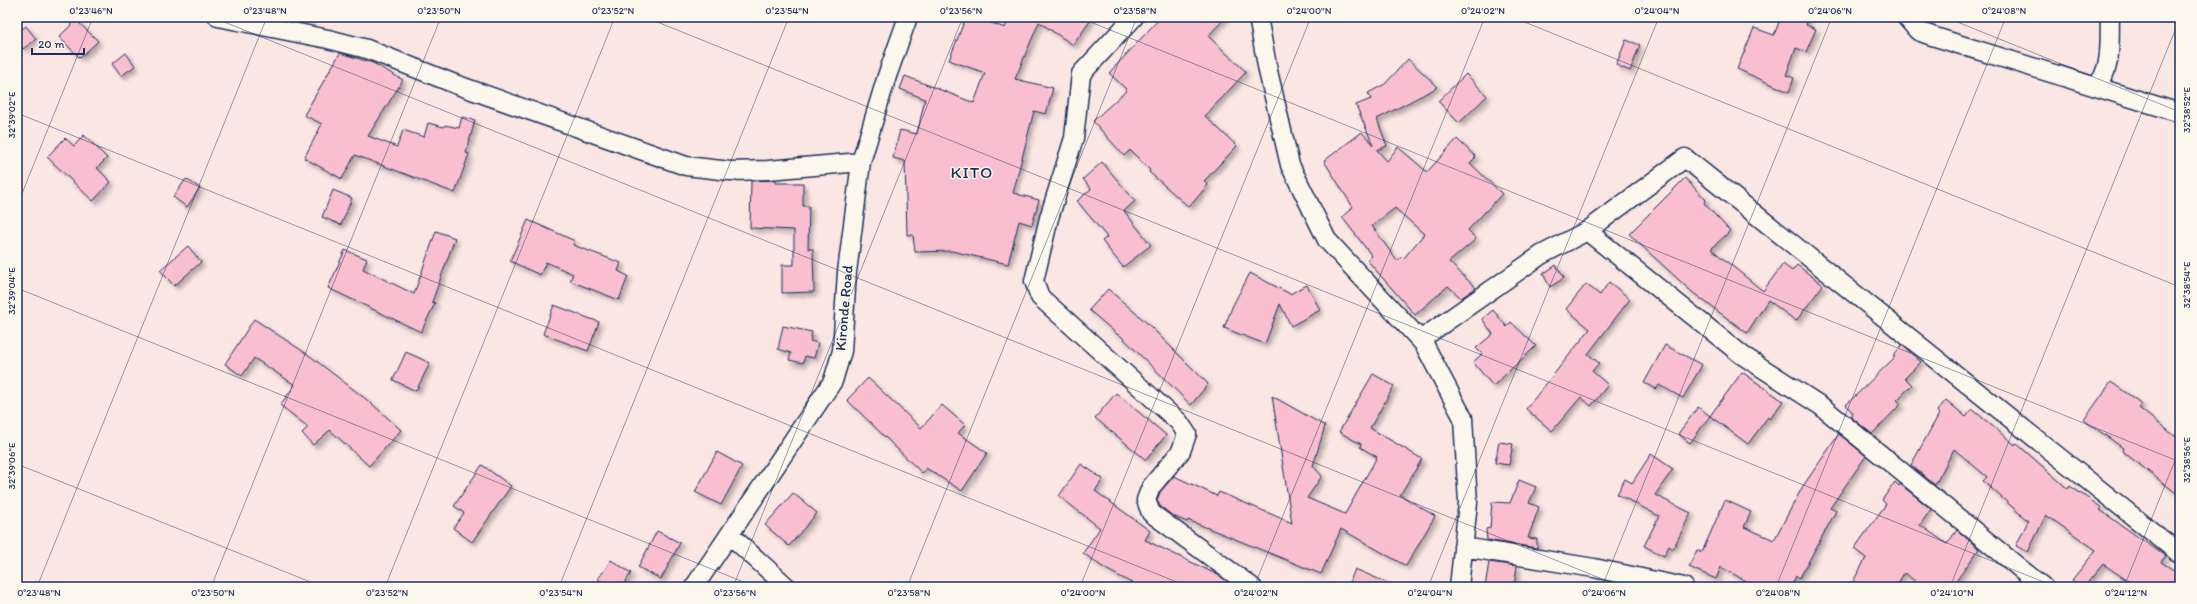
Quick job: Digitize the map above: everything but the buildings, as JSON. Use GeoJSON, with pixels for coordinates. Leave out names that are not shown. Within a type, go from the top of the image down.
{"type":"FeatureCollection","features":[{"type":"Feature","properties":{"kind":"street"},"geometry":{"type":"LineString","coordinates":[[218,17],[328,39],[367,49],[456,84],[686,166],[730,171],[768,170],[861,162]]}},
{"type":"Feature","properties":{"kind":"street","name":"Kironde Road"},"geometry":{"type":"LineString","coordinates":[[694,587],[833,381],[842,351],[847,272],[861,162],[887,76],[908,17]]}},
{"type":"Feature","properties":{"kind":"street"},"geometry":{"type":"LineString","coordinates":[[1134,17],[1081,74],[1074,138],[1049,218],[1034,281],[1040,297],[1179,422],[1187,434],[1181,451],[1151,487],[1146,500],[1151,513],[1252,587]]}},
{"type":"Feature","properties":{"kind":"street"},"geometry":{"type":"LineString","coordinates":[[1258,17],[1268,70],[1290,165],[1327,240],[1420,340],[1463,418],[1468,503],[1459,587]]}},
{"type":"Feature","properties":{"kind":"street"},"geometry":{"type":"LineString","coordinates":[[1906,17],[1918,31],[1932,36],[2180,113]]}},
{"type":"Feature","properties":{"kind":"street"},"geometry":{"type":"LineString","coordinates":[[2096,87],[2104,78],[2107,69],[2110,17]]}},
{"type":"Feature","properties":{"kind":"street"},"geometry":{"type":"LineString","coordinates":[[1420,340],[1542,255],[1587,231],[1685,158],[2180,554]]}},
{"type":"Feature","properties":{"kind":"street"},"geometry":{"type":"LineString","coordinates":[[1587,231],[1742,355],[1821,406],[2044,587]]}},
{"type":"Feature","properties":{"kind":"street"},"geometry":{"type":"LineString","coordinates":[[730,535],[787,587]]}},
{"type":"Feature","properties":{"kind":"street"},"geometry":{"type":"LineString","coordinates":[[1463,548],[1594,568],[1684,587]]}},
{"type":"Feature","properties":{"kind":"district","name":"KITO"},"geometry":{"type":"Point","coordinates":[972,172]}}]}
